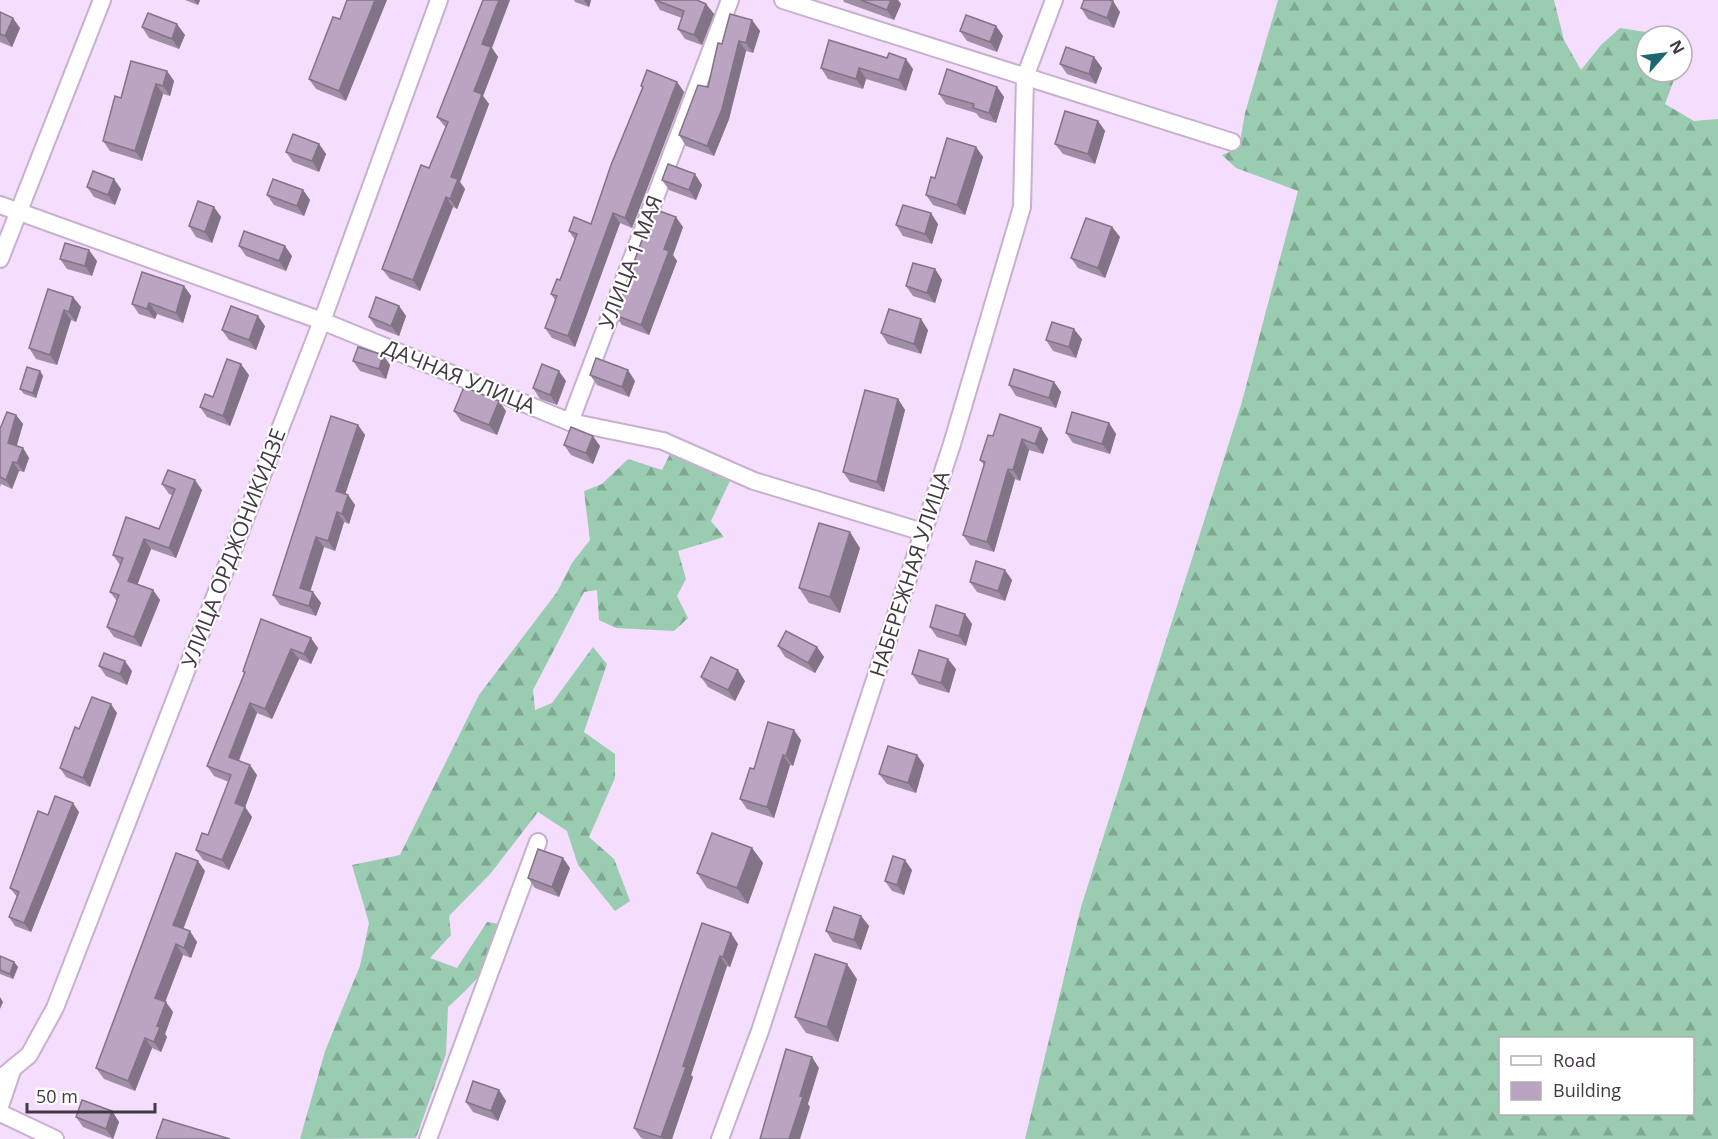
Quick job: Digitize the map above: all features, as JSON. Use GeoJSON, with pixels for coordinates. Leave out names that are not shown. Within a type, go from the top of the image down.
{"type":"FeatureCollection","features":[{"type":"Feature","properties":{"kind":"street"},"geometry":{"type":"LineString","coordinates":[[0,259],[102,0]]}},
{"type":"Feature","properties":{"kind":"street","name":"УЛИЦА ОРДЖОНИКИДЗЕ"},"geometry":{"type":"LineString","coordinates":[[0,1079],[29,1055],[55,1008],[322,321],[438,0]]}},
{"type":"Feature","properties":{"kind":"street","name":"УЛИЦА 1 МАЯ"},"geometry":{"type":"LineString","coordinates":[[570,422],[730,0]]}},
{"type":"Feature","properties":{"kind":"street"},"geometry":{"type":"LineString","coordinates":[[783,0],[807,4],[1025,77],[1232,142]]}},
{"type":"Feature","properties":{"kind":"street","name":"НАБЕРЕЖНАЯ УЛИЦА"},"geometry":{"type":"LineString","coordinates":[[720,1139],[760,1031],[923,532],[1022,207],[1025,77],[1054,0]]}},
{"type":"Feature","properties":{"kind":"street","name":"ДАЧНАЯ УЛИЦА"},"geometry":{"type":"LineString","coordinates":[[0,205],[322,321],[570,422],[663,441],[754,481],[923,532]]}},
{"type":"Feature","properties":{"kind":"street"},"geometry":{"type":"LineString","coordinates":[[428,1139],[538,842]]}},
{"type":"Feature","properties":{"kind":"street"},"geometry":{"type":"LineString","coordinates":[[0,1106],[14,1068]]}},
{"type":"Feature","properties":{"kind":"street"},"geometry":{"type":"LineString","coordinates":[[0,1113],[55,1139]]}},
{"type":"Feature","properties":{"kind":"green space"},"geometry":{"type":"Polygon","coordinates":[[[1278,0],[1554,0],[1564,40],[1581,70],[1601,45],[1620,28],[1634,30],[1634,84],[1672,84],[1665,104],[1694,121],[1718,119],[1718,1139],[1025,1139],[1081,907],[1241,405],[1298,191],[1236,168],[1222,155],[1239,148],[1245,113],[1278,0]]]}},
{"type":"Feature","properties":{"kind":"green space"},"geometry":{"type":"Polygon","coordinates":[[[670,454],[730,481],[711,521],[724,537],[678,551],[686,579],[677,596],[688,618],[674,631],[616,628],[599,620],[597,590],[584,592],[533,690],[535,710],[552,703],[593,647],[607,664],[584,732],[615,754],[615,778],[589,837],[614,859],[630,901],[615,911],[578,865],[567,831],[538,812],[491,873],[449,916],[451,935],[430,958],[457,968],[487,922],[501,924],[496,948],[484,970],[448,1007],[446,1054],[416,1138],[300,1139],[325,1051],[360,966],[369,923],[352,865],[400,855],[479,695],[557,592],[572,563],[590,540],[584,491],[602,484],[628,459],[662,470],[670,454]]]}},
{"type":"Feature","properties":{"kind":"building"},"geometry":{"type":"Polygon","coordinates":[[[347,0],[375,0],[339,91],[309,79],[333,17],[340,19],[347,0]]]}},
{"type":"Feature","properties":{"kind":"building"},"geometry":{"type":"Polygon","coordinates":[[[483,0],[499,0],[482,44],[491,47],[474,91],[482,94],[451,177],[458,179],[450,199],[446,197],[413,280],[382,269],[421,165],[429,168],[448,122],[437,117],[483,0]]]}},
{"type":"Feature","properties":{"kind":"building"},"geometry":{"type":"Polygon","coordinates":[[[655,0],[697,0],[706,4],[694,35],[678,29],[684,11],[655,0]]]}},
{"type":"Feature","properties":{"kind":"building"},"geometry":{"type":"Polygon","coordinates":[[[861,0],[891,0],[887,10],[861,0]]]}},
{"type":"Feature","properties":{"kind":"building"},"geometry":{"type":"Polygon","coordinates":[[[1084,0],[1113,1],[1107,18],[1081,8],[1084,0]]]}},
{"type":"Feature","properties":{"kind":"building"},"geometry":{"type":"Polygon","coordinates":[[[0,12],[13,18],[5,36],[0,34],[0,12]]]}},
{"type":"Feature","properties":{"kind":"building"},"geometry":{"type":"Polygon","coordinates":[[[148,13],[177,24],[172,39],[142,27],[148,13]]]}},
{"type":"Feature","properties":{"kind":"building"},"geometry":{"type":"Polygon","coordinates":[[[730,14],[752,20],[746,43],[739,41],[722,109],[707,146],[679,135],[698,85],[708,87],[718,43],[722,44],[730,14]]]}},
{"type":"Feature","properties":{"kind":"building"},"geometry":{"type":"Polygon","coordinates":[[[966,15],[996,26],[990,42],[960,31],[966,15]]]}},
{"type":"Feature","properties":{"kind":"building"},"geometry":{"type":"Polygon","coordinates":[[[829,40],[887,58],[889,53],[906,59],[899,80],[859,68],[856,79],[821,68],[829,40]]]}},
{"type":"Feature","properties":{"kind":"building"},"geometry":{"type":"Polygon","coordinates":[[[1066,47],[1094,57],[1089,74],[1060,64],[1066,47]]]}},
{"type":"Feature","properties":{"kind":"building"},"geometry":{"type":"Polygon","coordinates":[[[131,61],[167,71],[163,86],[156,84],[135,151],[103,141],[115,96],[121,98],[131,61]]]}},
{"type":"Feature","properties":{"kind":"building"},"geometry":{"type":"Polygon","coordinates":[[[947,69],[997,87],[989,113],[973,108],[974,104],[939,94],[947,69]]]}},
{"type":"Feature","properties":{"kind":"building"},"geometry":{"type":"Polygon","coordinates":[[[647,70],[677,82],[625,218],[613,213],[568,336],[545,328],[557,296],[551,294],[557,279],[560,280],[577,234],[569,231],[574,217],[591,224],[611,165],[643,87],[641,86],[647,70]]]}},
{"type":"Feature","properties":{"kind":"building"},"geometry":{"type":"Polygon","coordinates":[[[1065,111],[1098,121],[1088,154],[1055,144],[1065,111]]]}},
{"type":"Feature","properties":{"kind":"building"},"geometry":{"type":"Polygon","coordinates":[[[293,134],[319,144],[312,161],[286,152],[293,134]]]}},
{"type":"Feature","properties":{"kind":"building"},"geometry":{"type":"Polygon","coordinates":[[[947,138],[976,147],[957,205],[926,195],[931,177],[935,178],[947,138]]]}},
{"type":"Feature","properties":{"kind":"building"},"geometry":{"type":"Polygon","coordinates":[[[668,164],[695,174],[689,190],[662,180],[668,164]]]}},
{"type":"Feature","properties":{"kind":"building"},"geometry":{"type":"Polygon","coordinates":[[[93,171],[114,179],[108,195],[87,187],[93,171]]]}},
{"type":"Feature","properties":{"kind":"building"},"geometry":{"type":"Polygon","coordinates":[[[273,179],[303,190],[297,206],[267,195],[273,179]]]}},
{"type":"Feature","properties":{"kind":"building"},"geometry":{"type":"Polygon","coordinates":[[[198,201],[214,207],[205,232],[189,226],[198,201]]]}},
{"type":"Feature","properties":{"kind":"building"},"geometry":{"type":"Polygon","coordinates":[[[903,205],[931,213],[925,234],[896,225],[903,205]]]}},
{"type":"Feature","properties":{"kind":"building"},"geometry":{"type":"Polygon","coordinates":[[[651,208],[676,217],[664,249],[669,251],[641,325],[615,315],[647,226],[645,225],[651,208]]]}},
{"type":"Feature","properties":{"kind":"building"},"geometry":{"type":"Polygon","coordinates":[[[1086,218],[1112,227],[1098,268],[1071,258],[1086,218]]]}},
{"type":"Feature","properties":{"kind":"building"},"geometry":{"type":"Polygon","coordinates":[[[244,231],[285,246],[279,261],[239,246],[244,231]]]}},
{"type":"Feature","properties":{"kind":"building"},"geometry":{"type":"Polygon","coordinates":[[[65,243],[89,250],[85,266],[60,259],[65,243]]]}},
{"type":"Feature","properties":{"kind":"building"},"geometry":{"type":"Polygon","coordinates":[[[913,263],[935,269],[927,293],[906,286],[913,263]]]}},
{"type":"Feature","properties":{"kind":"building"},"geometry":{"type":"Polygon","coordinates":[[[142,272],[184,286],[176,313],[149,303],[147,309],[132,304],[142,272]]]}},
{"type":"Feature","properties":{"kind":"building"},"geometry":{"type":"Polygon","coordinates":[[[48,289],[73,297],[69,312],[64,310],[50,355],[29,348],[48,289]]]}},
{"type":"Feature","properties":{"kind":"building"},"geometry":{"type":"Polygon","coordinates":[[[376,297],[399,306],[391,326],[369,317],[376,297]]]}},
{"type":"Feature","properties":{"kind":"building"},"geometry":{"type":"Polygon","coordinates":[[[231,306],[258,316],[249,340],[222,330],[231,306]]]}},
{"type":"Feature","properties":{"kind":"building"},"geometry":{"type":"Polygon","coordinates":[[[889,309],[921,319],[914,344],[881,333],[889,309]]]}},
{"type":"Feature","properties":{"kind":"building"},"geometry":{"type":"Polygon","coordinates":[[[1052,322],[1074,329],[1069,347],[1046,340],[1052,322]]]}},
{"type":"Feature","properties":{"kind":"building"},"geometry":{"type":"Polygon","coordinates":[[[358,347],[383,355],[379,369],[353,361],[358,347]]]}},
{"type":"Feature","properties":{"kind":"building"},"geometry":{"type":"Polygon","coordinates":[[[596,358],[628,370],[622,387],[590,375],[596,358]]]}},
{"type":"Feature","properties":{"kind":"building"},"geometry":{"type":"Polygon","coordinates":[[[227,359],[241,364],[223,416],[200,407],[205,394],[213,397],[227,359]]]}},
{"type":"Feature","properties":{"kind":"building"},"geometry":{"type":"Polygon","coordinates":[[[542,364],[559,371],[550,395],[533,388],[542,364]]]}},
{"type":"Feature","properties":{"kind":"building"},"geometry":{"type":"Polygon","coordinates":[[[27,367],[40,371],[33,393],[20,389],[27,367]]]}},
{"type":"Feature","properties":{"kind":"building"},"geometry":{"type":"Polygon","coordinates":[[[1014,369],[1054,382],[1049,398],[1009,385],[1014,369]]]}},
{"type":"Feature","properties":{"kind":"building"},"geometry":{"type":"Polygon","coordinates":[[[464,387],[499,401],[489,425],[454,411],[464,387]]]}},
{"type":"Feature","properties":{"kind":"building"},"geometry":{"type":"Polygon","coordinates":[[[865,390],[898,399],[877,482],[843,472],[865,390]]]}},
{"type":"Feature","properties":{"kind":"building"},"geometry":{"type":"Polygon","coordinates":[[[7,412],[16,415],[8,443],[23,448],[17,463],[13,462],[6,480],[0,477],[0,429],[7,412]]]}},
{"type":"Feature","properties":{"kind":"building"},"geometry":{"type":"Polygon","coordinates":[[[1072,412],[1109,423],[1102,444],[1066,433],[1072,412]]]}},
{"type":"Feature","properties":{"kind":"building"},"geometry":{"type":"Polygon","coordinates":[[[1000,414],[1041,428],[1035,444],[1022,439],[1013,470],[1008,469],[987,542],[963,535],[985,462],[980,460],[988,435],[993,436],[1000,414]]]}},
{"type":"Feature","properties":{"kind":"building"},"geometry":{"type":"Polygon","coordinates":[[[331,416],[358,425],[336,491],[348,495],[342,514],[337,512],[328,541],[316,537],[300,588],[313,592],[309,606],[273,595],[331,416]]]}},
{"type":"Feature","properties":{"kind":"building"},"geometry":{"type":"Polygon","coordinates":[[[571,427],[593,436],[586,453],[564,445],[571,427]]]}},
{"type":"Feature","properties":{"kind":"building"},"geometry":{"type":"Polygon","coordinates":[[[168,470],[195,480],[169,548],[144,539],[128,581],[153,590],[134,637],[107,627],[119,595],[110,592],[123,558],[113,555],[126,517],[159,529],[175,489],[162,484],[168,470]]]}},
{"type":"Feature","properties":{"kind":"building"},"geometry":{"type":"Polygon","coordinates":[[[819,523],[850,532],[830,597],[799,588],[819,523]]]}},
{"type":"Feature","properties":{"kind":"building"},"geometry":{"type":"Polygon","coordinates":[[[976,561],[1005,570],[998,591],[970,582],[976,561]]]}},
{"type":"Feature","properties":{"kind":"building"},"geometry":{"type":"Polygon","coordinates":[[[936,605],[965,614],[959,636],[930,627],[936,605]]]}},
{"type":"Feature","properties":{"kind":"building"},"geometry":{"type":"Polygon","coordinates":[[[261,619],[311,638],[304,654],[291,649],[265,709],[250,703],[229,757],[250,765],[235,803],[245,807],[222,860],[196,850],[202,833],[208,835],[231,775],[207,766],[245,672],[243,671],[261,619]]]}},
{"type":"Feature","properties":{"kind":"building"},"geometry":{"type":"Polygon","coordinates":[[[786,631],[817,647],[808,663],[778,646],[786,631]]]}},
{"type":"Feature","properties":{"kind":"building"},"geometry":{"type":"Polygon","coordinates":[[[919,650],[948,659],[941,683],[912,674],[919,650]]]}},
{"type":"Feature","properties":{"kind":"building"},"geometry":{"type":"Polygon","coordinates":[[[104,653],[125,661],[120,674],[99,666],[104,653]]]}},
{"type":"Feature","properties":{"kind":"building"},"geometry":{"type":"Polygon","coordinates":[[[711,657],[738,670],[728,690],[701,677],[711,657]]]}},
{"type":"Feature","properties":{"kind":"building"},"geometry":{"type":"Polygon","coordinates":[[[92,697],[111,704],[83,778],[60,768],[75,727],[79,729],[92,697]]]}},
{"type":"Feature","properties":{"kind":"building"},"geometry":{"type":"Polygon","coordinates":[[[768,722],[794,730],[786,756],[783,755],[767,807],[740,799],[750,768],[754,769],[768,722]]]}},
{"type":"Feature","properties":{"kind":"building"},"geometry":{"type":"Polygon","coordinates":[[[888,746],[917,755],[908,783],[879,774],[888,746]]]}},
{"type":"Feature","properties":{"kind":"building"},"geometry":{"type":"Polygon","coordinates":[[[55,796],[73,803],[24,923],[9,917],[19,892],[10,888],[38,811],[48,815],[55,796]]]}},
{"type":"Feature","properties":{"kind":"building"},"geometry":{"type":"Polygon","coordinates":[[[712,833],[752,848],[737,888],[697,873],[712,833]]]}},
{"type":"Feature","properties":{"kind":"building"},"geometry":{"type":"Polygon","coordinates":[[[538,849],[563,858],[552,887],[528,878],[538,849]]]}},
{"type":"Feature","properties":{"kind":"building"},"geometry":{"type":"Polygon","coordinates":[[[176,853],[198,861],[173,925],[190,931],[184,948],[176,944],[155,998],[166,1002],[154,1042],[145,1038],[128,1081],[96,1068],[176,853]]]}},
{"type":"Feature","properties":{"kind":"building"},"geometry":{"type":"Polygon","coordinates":[[[893,856],[905,860],[897,885],[885,881],[893,856]]]}},
{"type":"Feature","properties":{"kind":"building"},"geometry":{"type":"Polygon","coordinates":[[[834,907],[861,916],[854,940],[826,931],[834,907]]]}},
{"type":"Feature","properties":{"kind":"building"},"geometry":{"type":"Polygon","coordinates":[[[702,923],[731,933],[723,957],[720,956],[683,1066],[686,1067],[661,1137],[634,1128],[702,923]]]}},
{"type":"Feature","properties":{"kind":"building"},"geometry":{"type":"Polygon","coordinates":[[[815,954],[847,964],[827,1027],[795,1017],[815,954]]]}},
{"type":"Feature","properties":{"kind":"building"},"geometry":{"type":"Polygon","coordinates":[[[0,956],[14,962],[10,974],[0,970],[0,956]]]}},
{"type":"Feature","properties":{"kind":"building"},"geometry":{"type":"Polygon","coordinates":[[[786,1049],[812,1057],[800,1096],[803,1097],[789,1139],[760,1139],[786,1049]]]}},
{"type":"Feature","properties":{"kind":"building"},"geometry":{"type":"Polygon","coordinates":[[[473,1081],[499,1090],[491,1111],[466,1102],[473,1081]]]}},
{"type":"Feature","properties":{"kind":"building"},"geometry":{"type":"Polygon","coordinates":[[[82,1100],[112,1111],[106,1129],[76,1117],[82,1100]]]}},
{"type":"Feature","properties":{"kind":"building"},"geometry":{"type":"Polygon","coordinates":[[[163,1119],[230,1139],[156,1139],[163,1119]]]}}]}
